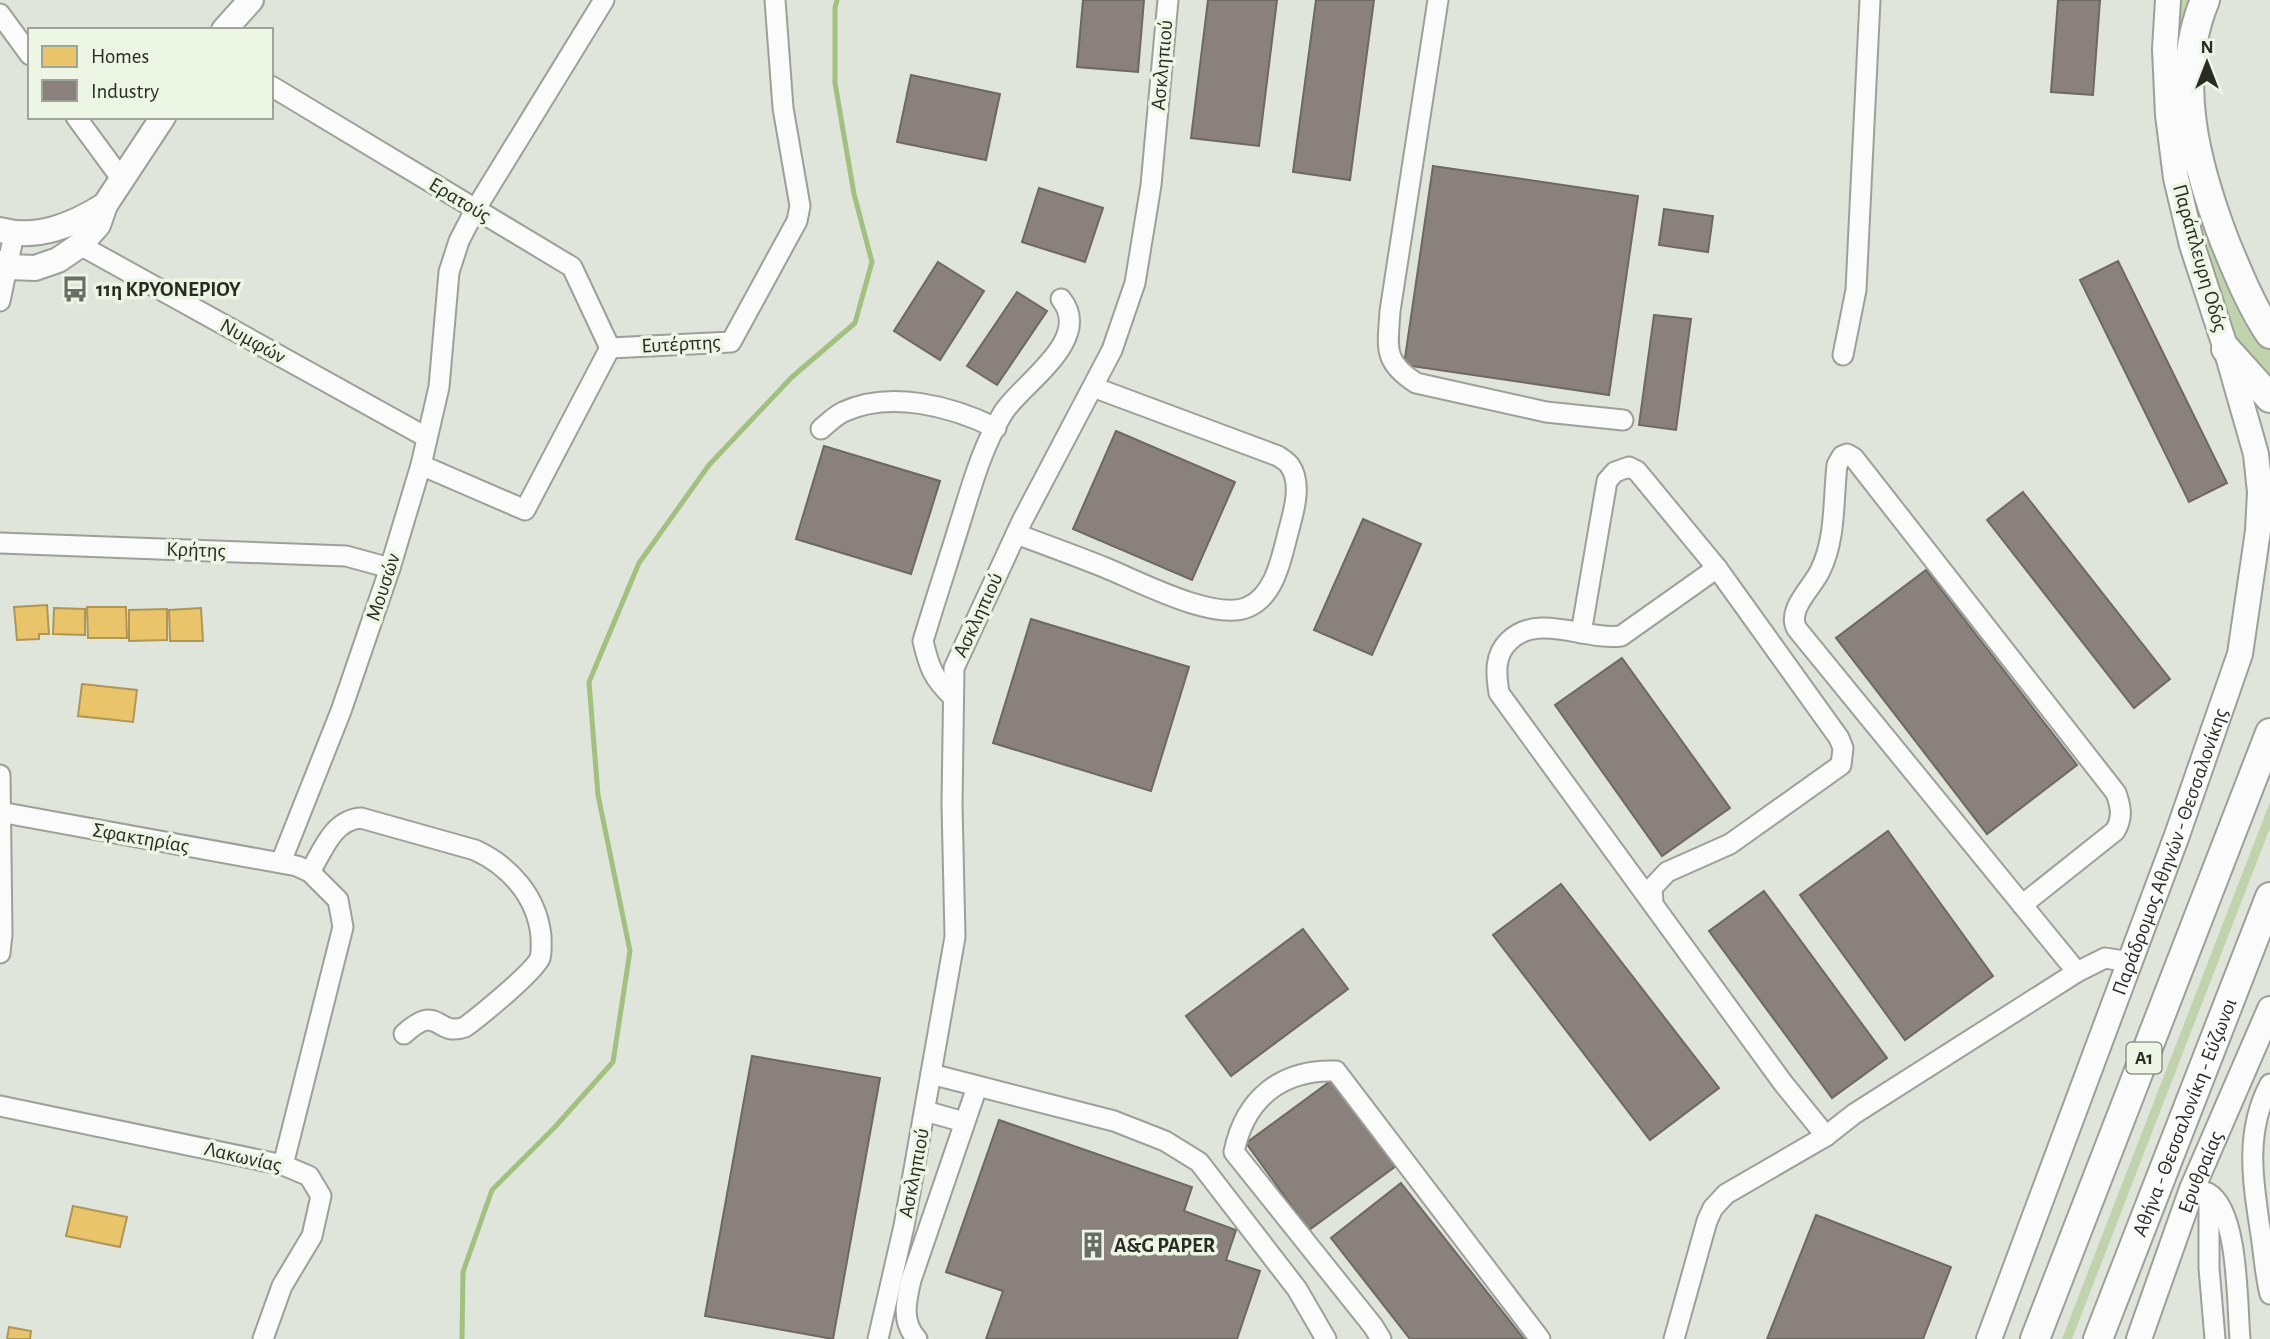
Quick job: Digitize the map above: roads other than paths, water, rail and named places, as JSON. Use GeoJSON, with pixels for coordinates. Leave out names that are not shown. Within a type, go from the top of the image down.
{"type":"FeatureCollection","features":[{"type":"Feature","properties":{"kind":"highway"},"geometry":{"type":"LineString","coordinates":[[2205,0],[2197,22],[2190,68],[2189,97],[2196,146],[2207,194],[2237,273],[2270,334]]}},
{"type":"Feature","properties":{"kind":"highway"},"geometry":{"type":"LineString","coordinates":[[2226,349],[2270,398]]}},
{"type":"Feature","properties":{"kind":"highway"},"geometry":{"type":"LineString","coordinates":[[2253,776],[2270,713]]}},
{"type":"Feature","properties":{"kind":"highway","name":"Α1"},"geometry":{"type":"LineString","coordinates":[[2035,1339],[2270,733]]}},
{"type":"Feature","properties":{"kind":"highway","name":"Αθήνα - Θεσσαλονίκη - Εύζωνοι"},"geometry":{"type":"LineString","coordinates":[[2098,1339],[2270,897]]}},
{"type":"Feature","properties":{"kind":"main road"},"geometry":{"type":"LineString","coordinates":[[226,28],[251,0]]}},
{"type":"Feature","properties":{"kind":"main road","name":"Παράπλευρη Οδός"},"geometry":{"type":"LineString","coordinates":[[2168,0],[2165,49],[2168,115],[2176,178],[2192,245],[2226,349]]}},
{"type":"Feature","properties":{"kind":"main road"},"geometry":{"type":"LineString","coordinates":[[4,265],[35,268],[58,260],[80,245],[98,225],[105,205],[162,119]]}},
{"type":"Feature","properties":{"kind":"main road"},"geometry":{"type":"LineString","coordinates":[[7,232],[35,233],[63,227],[105,205]]}},
{"type":"Feature","properties":{"kind":"main road","name":"Παράδρομος Αθηνών - Θεσσαλονίκης"},"geometry":{"type":"LineString","coordinates":[[1989,1339],[2176,838],[2240,654],[2259,531],[2260,492],[2256,454],[2226,349]]}},
{"type":"Feature","properties":{"kind":"main road","name":"Ερυθραίας"},"geometry":{"type":"LineString","coordinates":[[2139,1339],[2270,1009]]}},
{"type":"Feature","properties":{"kind":"street","name":"Μουσών"},"geometry":{"type":"LineString","coordinates":[[281,862],[341,711],[390,568],[421,466],[439,387],[450,272],[459,241],[475,210],[604,0]]}},
{"type":"Feature","properties":{"kind":"street","name":"Ευτέρπης"},"geometry":{"type":"LineString","coordinates":[[610,348],[731,342],[797,220],[800,206],[784,118],[775,0]]}},
{"type":"Feature","properties":{"kind":"street","name":"Ασκληπιού"},"geometry":{"type":"LineString","coordinates":[[878,1339],[904,1226],[955,937],[952,804],[954,668],[1016,534],[1112,350],[1135,283],[1151,185],[1168,0]]}},
{"type":"Feature","properties":{"kind":"street"},"geometry":{"type":"LineString","coordinates":[[1438,0],[1390,311],[1390,359],[1399,372],[1416,383],[1546,412],[1623,420]]}},
{"type":"Feature","properties":{"kind":"street"},"geometry":{"type":"LineString","coordinates":[[1843,355],[1856,290],[1870,0]]}},
{"type":"Feature","properties":{"kind":"street"},"geometry":{"type":"LineString","coordinates":[[0,14],[28,52]]}},
{"type":"Feature","properties":{"kind":"street","name":"Ερατούς"},"geometry":{"type":"LineString","coordinates":[[273,87],[572,267],[610,348]]}},
{"type":"Feature","properties":{"kind":"street"},"geometry":{"type":"LineString","coordinates":[[77,119],[123,181]]}},
{"type":"Feature","properties":{"kind":"street"},"geometry":{"type":"LineString","coordinates":[[0,301],[7,232]]}},
{"type":"Feature","properties":{"kind":"street","name":"Νυμφών"},"geometry":{"type":"LineString","coordinates":[[80,245],[426,437]]}},
{"type":"Feature","properties":{"kind":"street"},"geometry":{"type":"LineString","coordinates":[[953,697],[929,669],[923,640],[984,449],[1005,410],[1031,384],[1063,344],[1069,318],[1067,306],[1061,299]]}},
{"type":"Feature","properties":{"kind":"street"},"geometry":{"type":"LineString","coordinates":[[421,466],[525,510],[610,348]]}},
{"type":"Feature","properties":{"kind":"street"},"geometry":{"type":"LineString","coordinates":[[1016,534],[1156,590],[1209,608],[1231,610],[1248,607],[1270,587],[1281,560],[1296,502],[1296,479],[1290,466],[1278,456],[1093,387]]}},
{"type":"Feature","properties":{"kind":"street"},"geometry":{"type":"LineString","coordinates":[[821,429],[840,413],[872,402],[903,402],[937,407],[968,414],[996,428]]}},
{"type":"Feature","properties":{"kind":"street"},"geometry":{"type":"LineString","coordinates":[[2022,905],[2115,831],[2121,817],[2121,806],[2116,793],[1854,458],[1847,454],[1842,456],[1837,465],[1831,544],[1818,574],[1796,610],[1794,624],[2022,905],[2077,972]]}},
{"type":"Feature","properties":{"kind":"street"},"geometry":{"type":"LineString","coordinates":[[1581,633],[1605,488],[1610,475],[1629,467],[1637,471],[1717,568],[1839,738],[1843,748],[1841,765],[1730,844],[1667,872],[1652,888],[1653,903]]}},
{"type":"Feature","properties":{"kind":"street","name":"Κρήτης"},"geometry":{"type":"LineString","coordinates":[[0,543],[346,556],[390,568]]}},
{"type":"Feature","properties":{"kind":"street"},"geometry":{"type":"LineString","coordinates":[[1717,568],[1621,636],[1611,638],[1539,629],[1513,637],[1504,646],[1496,670],[1499,693],[1783,1083],[1826,1136]]}},
{"type":"Feature","properties":{"kind":"street"},"geometry":{"type":"LineString","coordinates":[[0,775],[0,953]]}},
{"type":"Feature","properties":{"kind":"street","name":"Σφακτηρίας"},"geometry":{"type":"LineString","coordinates":[[1,813],[281,862]]}},
{"type":"Feature","properties":{"kind":"street"},"geometry":{"type":"LineString","coordinates":[[310,872],[336,828],[347,820],[361,818],[475,850],[488,856],[511,874],[527,894],[540,933],[541,951],[535,966],[465,1027],[453,1030],[426,1019],[417,1022],[404,1034]]}},
{"type":"Feature","properties":{"kind":"street"},"geometry":{"type":"LineString","coordinates":[[281,862],[310,872],[338,900],[343,927],[283,1165]]}},
{"type":"Feature","properties":{"kind":"street"},"geometry":{"type":"LineString","coordinates":[[1674,1339],[1694,1261],[1713,1208],[1726,1194],[1826,1136],[1854,1114],[2077,972],[2105,958],[2130,962]]}},
{"type":"Feature","properties":{"kind":"street"},"geometry":{"type":"LineString","coordinates":[[1381,1339],[1234,1152],[1242,1125],[1257,1101],[1268,1091],[1293,1077],[1336,1071],[1540,1339]]}},
{"type":"Feature","properties":{"kind":"street"},"geometry":{"type":"LineString","coordinates":[[930,1074],[1114,1121],[1165,1141],[1199,1161],[1297,1289],[1326,1339]]}},
{"type":"Feature","properties":{"kind":"street"},"geometry":{"type":"LineString","coordinates":[[2270,1084],[2263,1098],[2252,1142],[2253,1183],[2270,1294]]}},
{"type":"Feature","properties":{"kind":"street"},"geometry":{"type":"LineString","coordinates":[[917,1339],[906,1322],[908,1296],[964,1122],[978,1087]]}},
{"type":"Feature","properties":{"kind":"street","name":"Λακωνίας"},"geometry":{"type":"LineString","coordinates":[[0,1106],[283,1165],[309,1176],[321,1196],[312,1236],[282,1286],[262,1339]]}},
{"type":"Feature","properties":{"kind":"street"},"geometry":{"type":"LineString","coordinates":[[925,1111],[964,1122]]}},
{"type":"Feature","properties":{"kind":"street"},"geometry":{"type":"LineString","coordinates":[[2200,1191],[2214,1339]]}},
{"type":"Feature","properties":{"kind":"street"},"geometry":{"type":"LineString","coordinates":[[2200,1191],[2223,1211],[2233,1237],[2240,1339]]}},
{"type":"Feature","properties":{"kind":"waterway"},"geometry":{"type":"LineString","coordinates":[[462,1339],[463,1272],[492,1190],[554,1128],[613,1062],[630,951],[598,795],[589,682],[639,563],[709,465],[792,377],[855,323],[872,262],[854,194],[835,83],[837,0]]}},
{"type":"Feature","properties":{"kind":"place","name":"11η ΚΡΥΟΝΕΡΙΟΥ"},"geometry":{"type":"Point","coordinates":[75,289]}},
{"type":"Feature","properties":{"kind":"place","name":"A&G PAPER"},"geometry":{"type":"Point","coordinates":[1093,1245]}}]}
